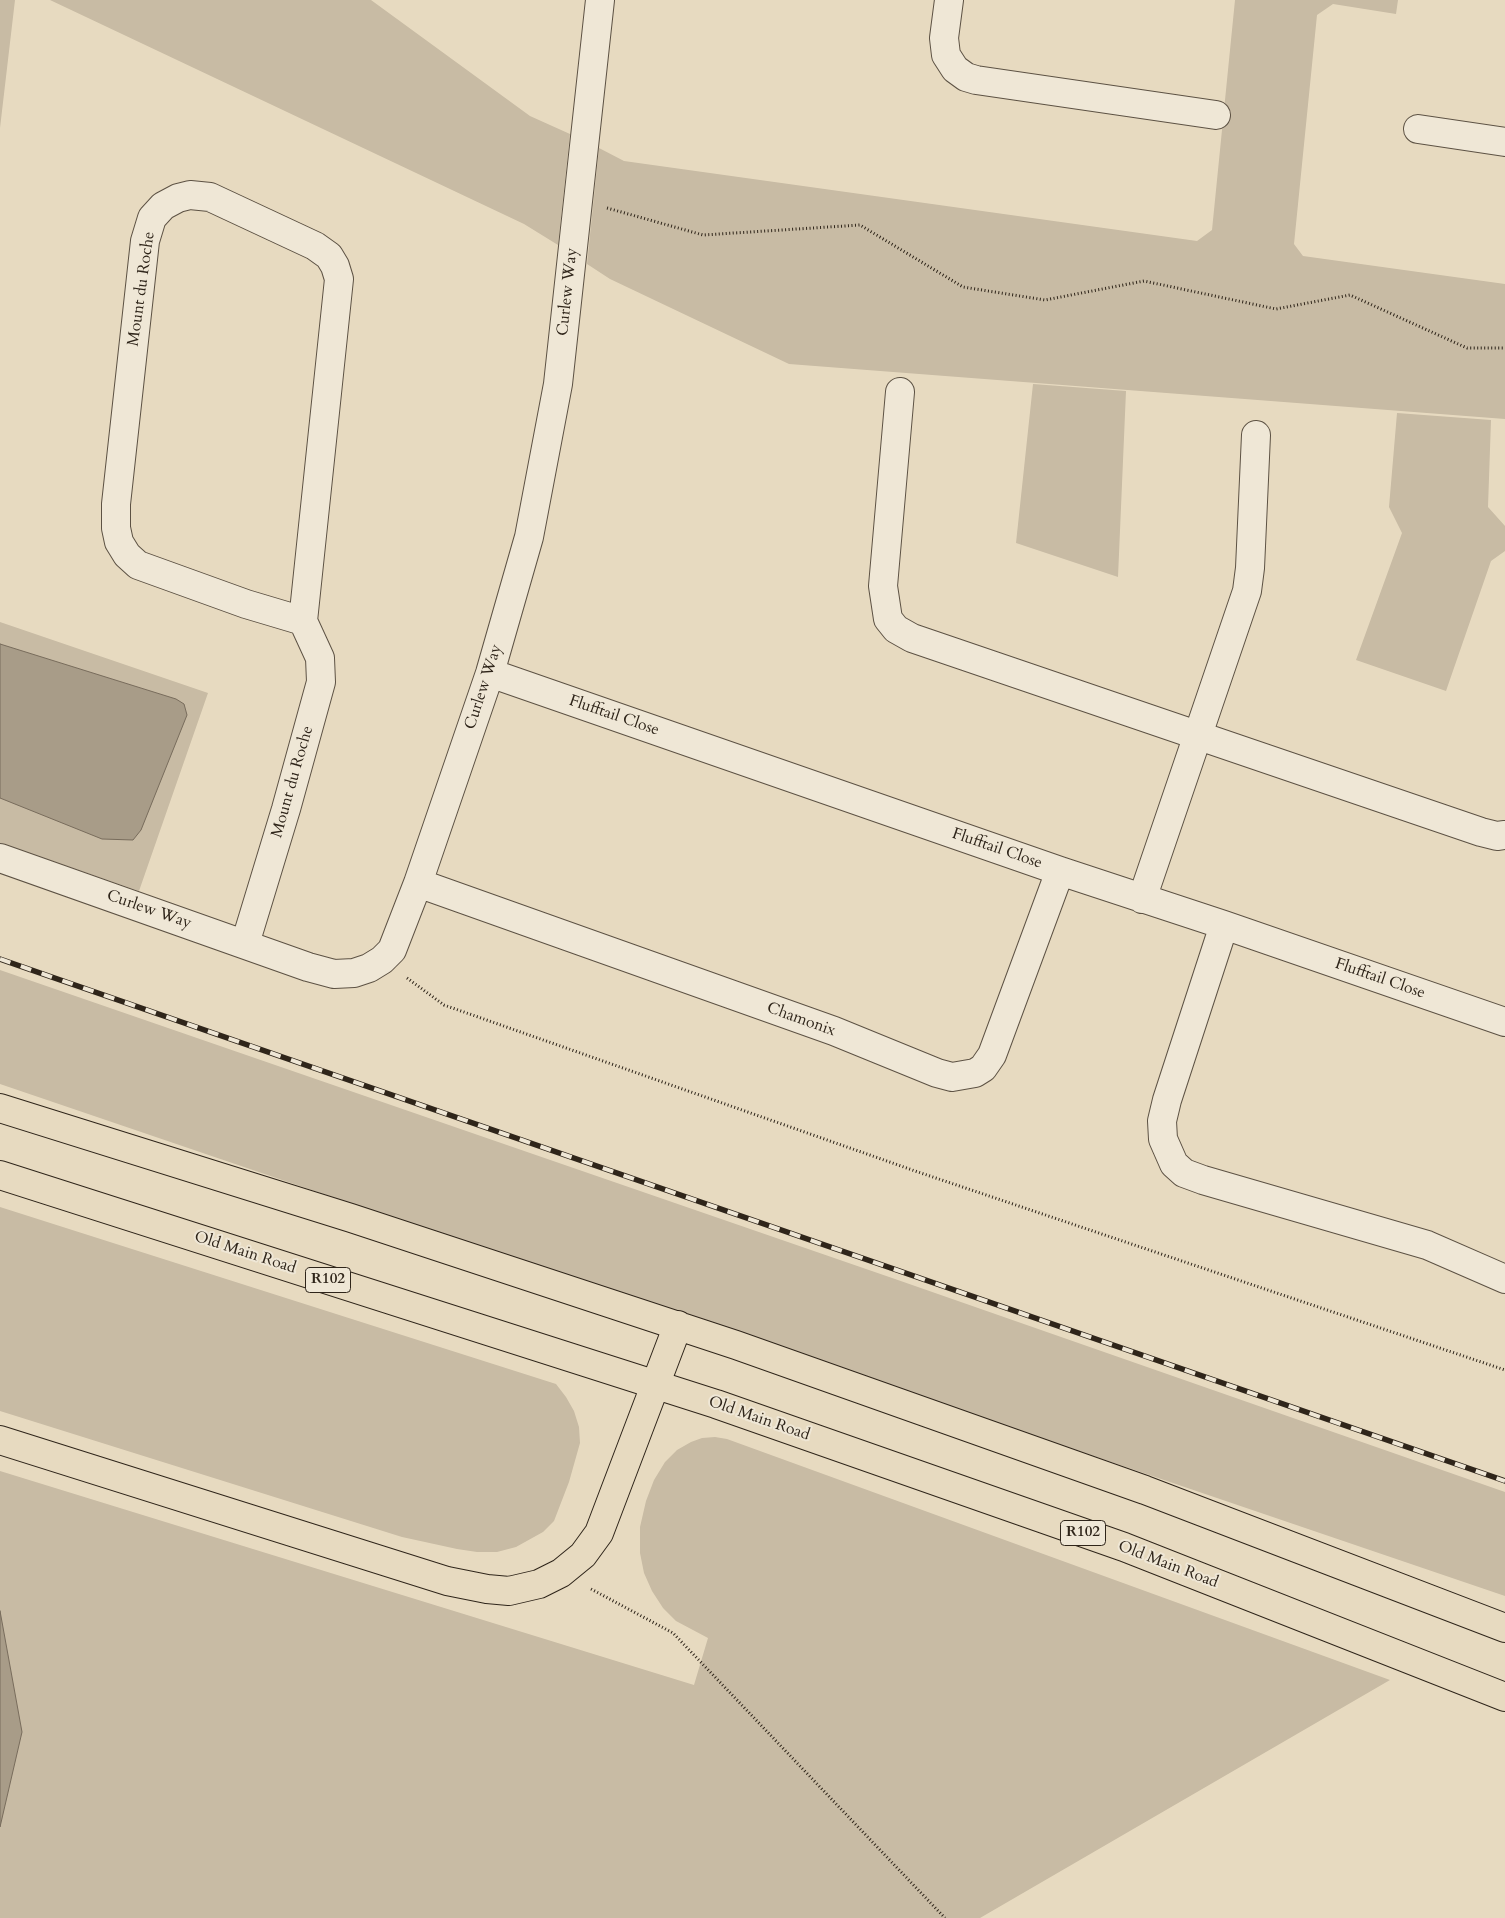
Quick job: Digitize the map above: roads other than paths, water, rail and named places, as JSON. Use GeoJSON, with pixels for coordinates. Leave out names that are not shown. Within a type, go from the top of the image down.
{"type":"FeatureCollection","features":[{"type":"Feature","properties":{"kind":"main road"},"geometry":{"type":"LineString","coordinates":[[0,1108],[351,1218],[678,1325],[1145,1490],[1505,1628]]}},
{"type":"Feature","properties":{"kind":"main road","name":"Old Main Road"},"geometry":{"type":"LineString","coordinates":[[0,1175],[656,1384],[1124,1547],[1505,1697]]}},
{"type":"Feature","properties":{"kind":"main road"},"geometry":{"type":"LineString","coordinates":[[0,1440],[447,1581],[487,1589],[509,1591],[539,1584],[561,1573],[583,1555],[599,1533],[678,1325]]}},
{"type":"Feature","properties":{"kind":"street","name":"Curlew Way"},"geometry":{"type":"LineString","coordinates":[[0,858],[308,967],[334,974],[354,973],[369,968],[382,960],[392,950],[418,883],[490,673],[529,537],[544,467],[558,384],[600,0]]}},
{"type":"Feature","properties":{"kind":"street"},"geometry":{"type":"LineString","coordinates":[[949,0],[944,38],[946,55],[955,70],[966,77],[1216,115]]}},
{"type":"Feature","properties":{"kind":"street"},"geometry":{"type":"LineString","coordinates":[[1418,129],[1505,142]]}},
{"type":"Feature","properties":{"kind":"street","name":"Mount du Roche"},"geometry":{"type":"LineString","coordinates":[[245,944],[321,682],[320,658],[303,621],[339,279],[335,266],[329,256],[315,246],[210,196],[190,195],[178,198],[163,206],[152,218],[145,241],[116,504],[116,528],[120,542],[126,555],[138,565],[246,604],[303,621]]}},
{"type":"Feature","properties":{"kind":"street"},"geometry":{"type":"LineString","coordinates":[[900,392],[883,586],[888,618],[896,629],[912,638],[1481,832],[1497,836],[1505,835]]}},
{"type":"Feature","properties":{"kind":"street"},"geometry":{"type":"LineString","coordinates":[[1142,899],[1247,591],[1250,568],[1256,434]]}},
{"type":"Feature","properties":{"kind":"street","name":"Flufftail Close"},"geometry":{"type":"LineString","coordinates":[[490,673],[1060,872],[1505,1022]]}},
{"type":"Feature","properties":{"kind":"street","name":"Chamonix"},"geometry":{"type":"LineString","coordinates":[[418,883],[834,1032],[937,1073],[952,1076],[975,1073],[983,1068],[992,1055],[1060,872]]}},
{"type":"Feature","properties":{"kind":"street"},"geometry":{"type":"LineString","coordinates":[[1224,926],[1162,1121],[1163,1139],[1174,1164],[1184,1173],[1203,1180],[1427,1245],[1505,1279]]}},
{"type":"Feature","properties":{"kind":"railway"},"geometry":{"type":"LineString","coordinates":[[0,959],[1505,1481]]}}]}
